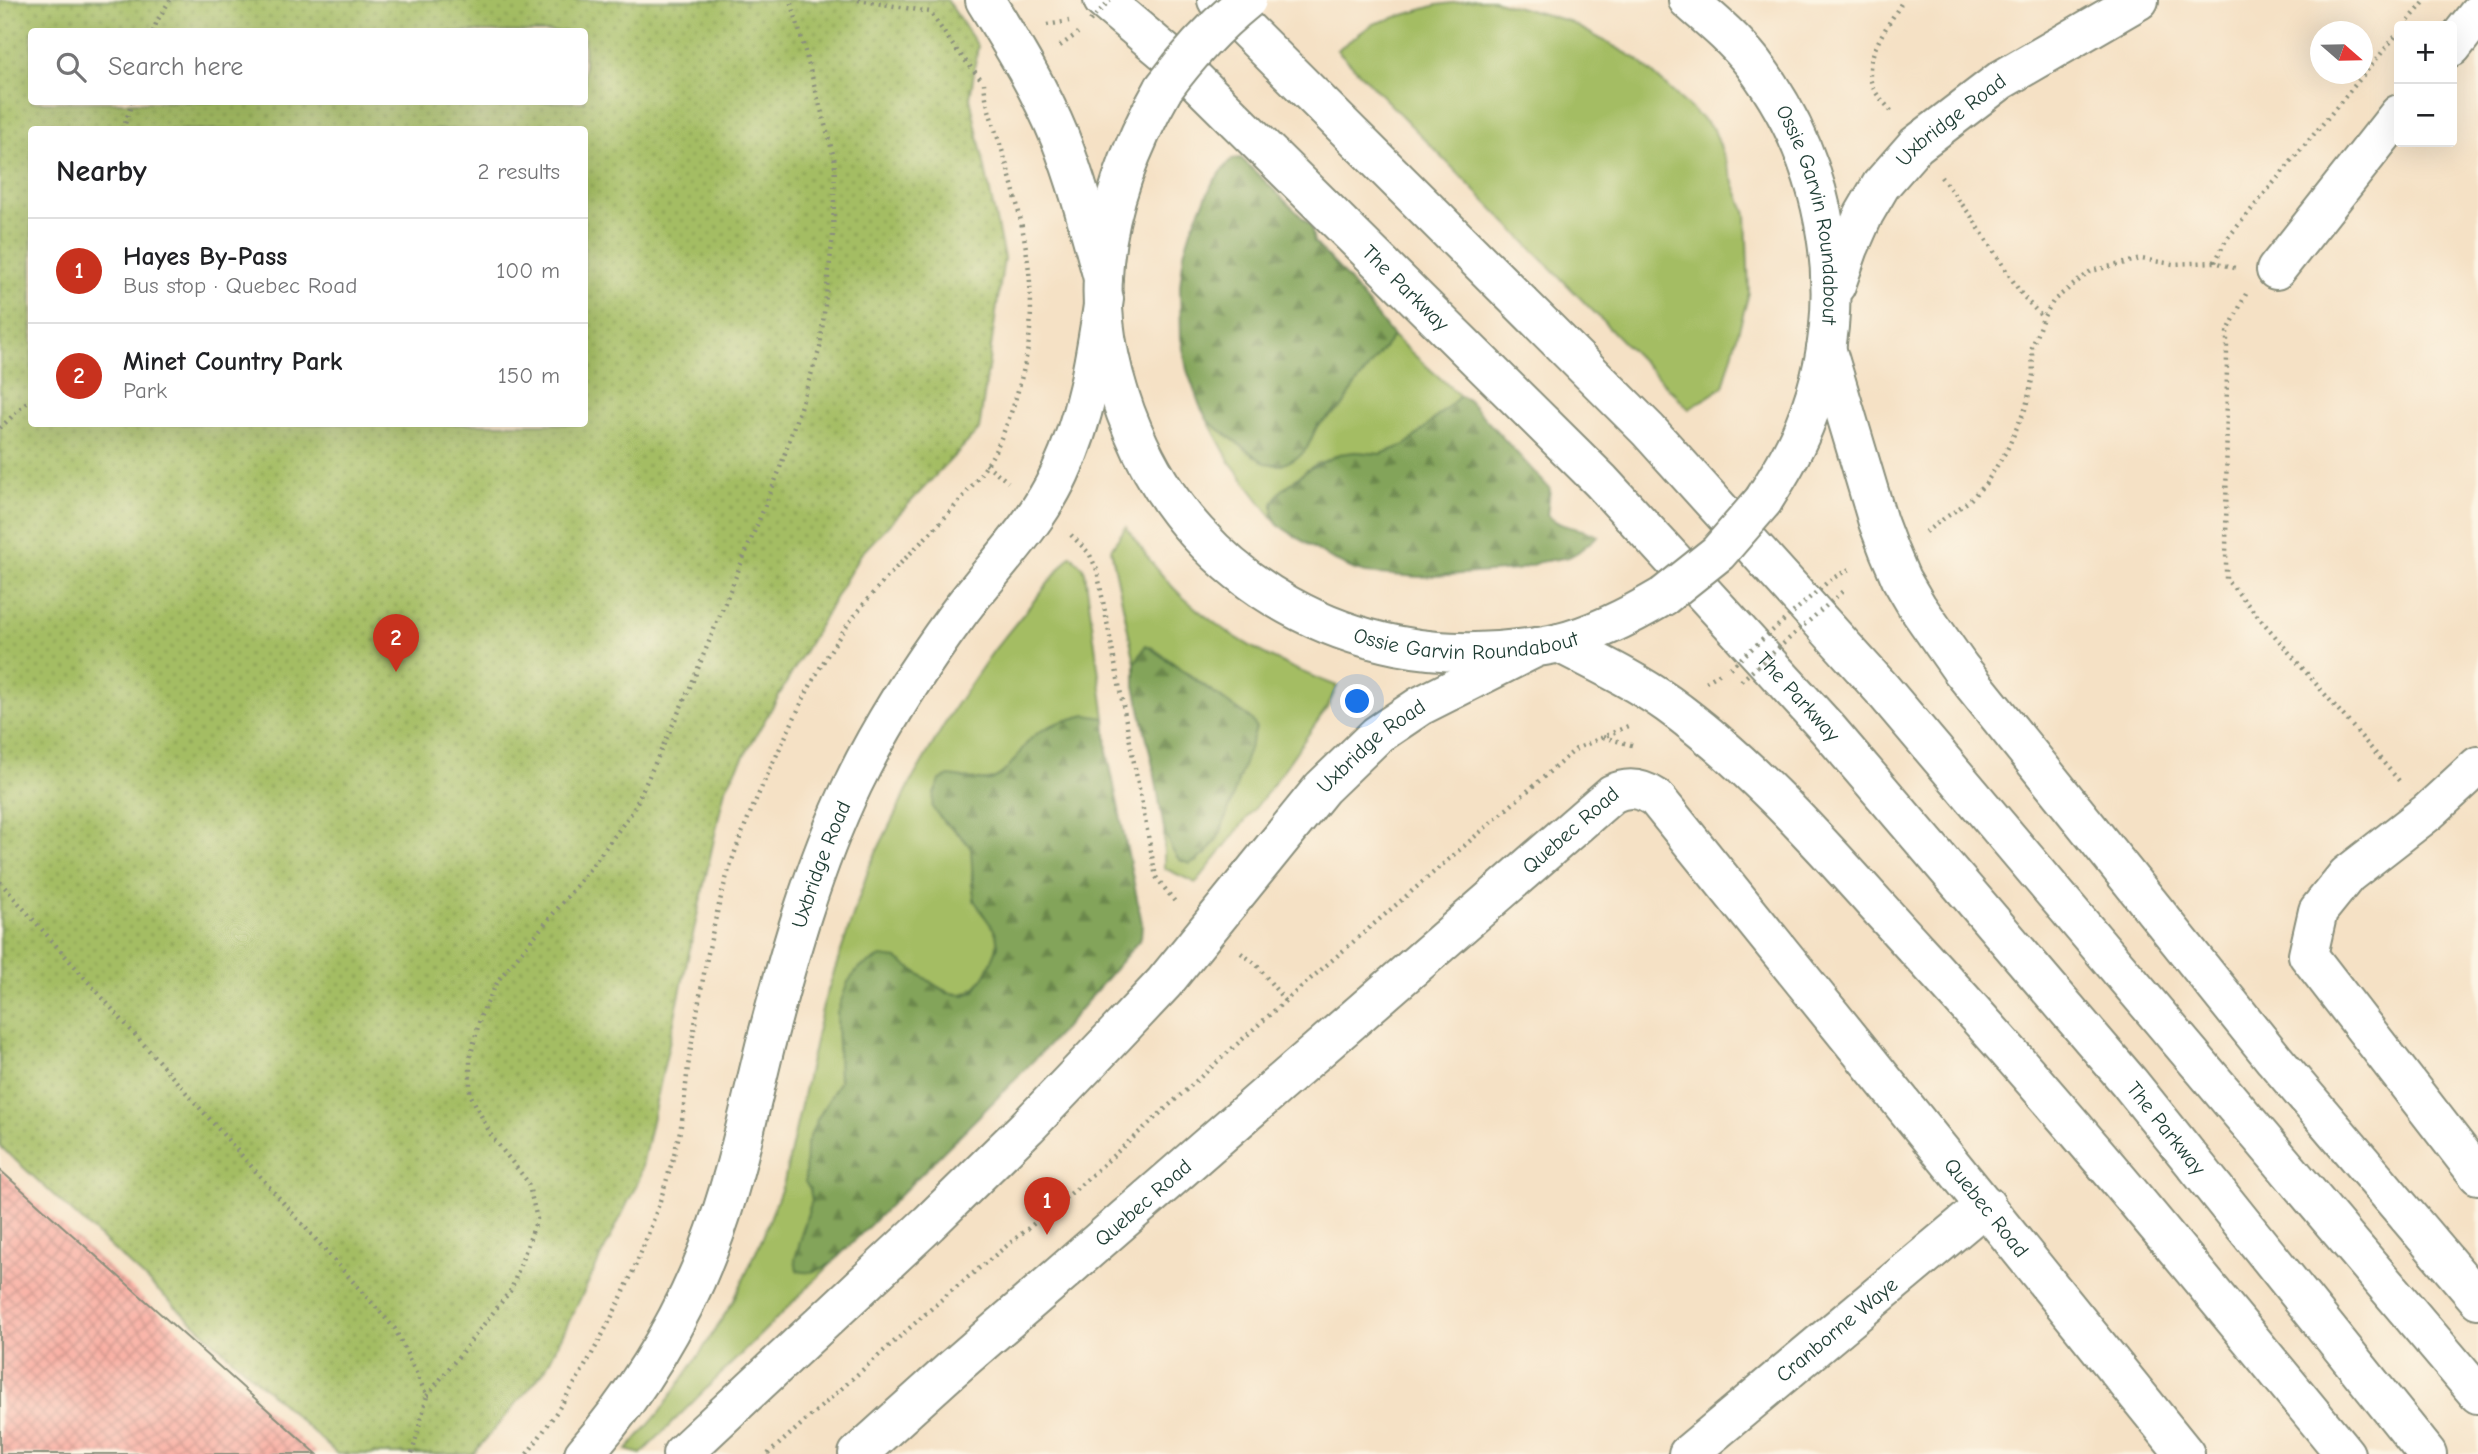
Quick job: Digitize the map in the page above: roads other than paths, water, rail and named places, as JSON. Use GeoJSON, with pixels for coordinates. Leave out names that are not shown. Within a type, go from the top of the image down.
{"type":"FeatureCollection","features":[{"type":"Feature","properties":{"kind":"main road"},"geometry":{"type":"LineString","coordinates":[[985,0],[1024,62],[1058,135],[1073,174],[1103,288]]}},
{"type":"Feature","properties":{"kind":"main road"},"geometry":{"type":"LineString","coordinates":[[1217,0],[1648,430],[1882,689],[2478,1394]]}},
{"type":"Feature","properties":{"kind":"main road","name":"Ossie Garvin Roundabout"},"geometry":{"type":"LineString","coordinates":[[1247,0],[1207,36],[1164,88],[1142,127],[1125,168],[1112,211],[1103,288],[1107,338],[1125,413],[1140,449],[1181,515],[1235,570],[1266,593],[1307,617],[1351,635],[1396,647],[1444,653],[1490,653],[1548,645],[1615,622],[1664,596],[1718,553],[1763,501],[1786,464],[1804,426],[1818,385],[1826,348],[1831,300],[1830,257],[1812,174],[1797,134],[1776,96],[1752,62],[1723,30],[1688,0]]}},
{"type":"Feature","properties":{"kind":"main road","name":"Uxbridge Road"},"geometry":{"type":"LineString","coordinates":[[1831,300],[1864,214],[1881,185],[1916,145],[2001,80],[2139,0]]}},
{"type":"Feature","properties":{"kind":"main road","name":"The Parkway"},"geometry":{"type":"LineString","coordinates":[[1089,14],[1179,64],[1601,481],[1827,728],[2129,1082],[2427,1454]]}},
{"type":"Feature","properties":{"kind":"main road"},"geometry":{"type":"LineString","coordinates":[[2457,41],[2478,14]]}},
{"type":"Feature","properties":{"kind":"main road"},"geometry":{"type":"LineString","coordinates":[[2264,278],[2394,120]]}},
{"type":"Feature","properties":{"kind":"main road","name":"Uxbridge Road"},"geometry":{"type":"LineString","coordinates":[[584,1454],[646,1374],[681,1312],[708,1251],[740,1152],[787,963],[815,876],[853,784],[901,697],[958,613],[1040,509],[1059,476],[1074,440],[1086,398],[1103,288]]}},
{"type":"Feature","properties":{"kind":"main road"},"geometry":{"type":"LineString","coordinates":[[1826,348],[1878,522],[1901,579],[1918,608],[1960,668],[2274,1059],[2478,1299]]}},
{"type":"Feature","properties":{"kind":"main road"},"geometry":{"type":"LineString","coordinates":[[1548,645],[1631,680],[1668,704],[1754,777],[1798,821],[2077,1129],[2345,1454]]}},
{"type":"Feature","properties":{"kind":"main road","name":"Uxbridge Road"},"geometry":{"type":"LineString","coordinates":[[682,1454],[929,1223],[1098,1054],[1164,983],[1346,762],[1377,735],[1420,706],[1548,645]]}},
{"type":"Feature","properties":{"kind":"main road"},"geometry":{"type":"LineString","coordinates":[[2478,766],[2428,812],[2347,875],[2318,911],[2308,955],[2478,1175]]}},
{"type":"Feature","properties":{"kind":"main road","name":"Quebec Road"},"geometry":{"type":"LineString","coordinates":[[858,1454],[1612,794],[1622,789],[1637,789],[1656,797],[2185,1454]]}},
{"type":"Feature","properties":{"kind":"main road","name":"Cranborne Waye"},"geometry":{"type":"LineString","coordinates":[[1688,1454],[1986,1205]]}},
{"type":"Feature","properties":{"kind":"place","name":"Minet Country Park"},"geometry":{"type":"Point","coordinates":[396,672]}},
{"type":"Feature","properties":{"kind":"place","name":"Hayes By-Pass"},"geometry":{"type":"Point","coordinates":[1047,1235]}}]}
